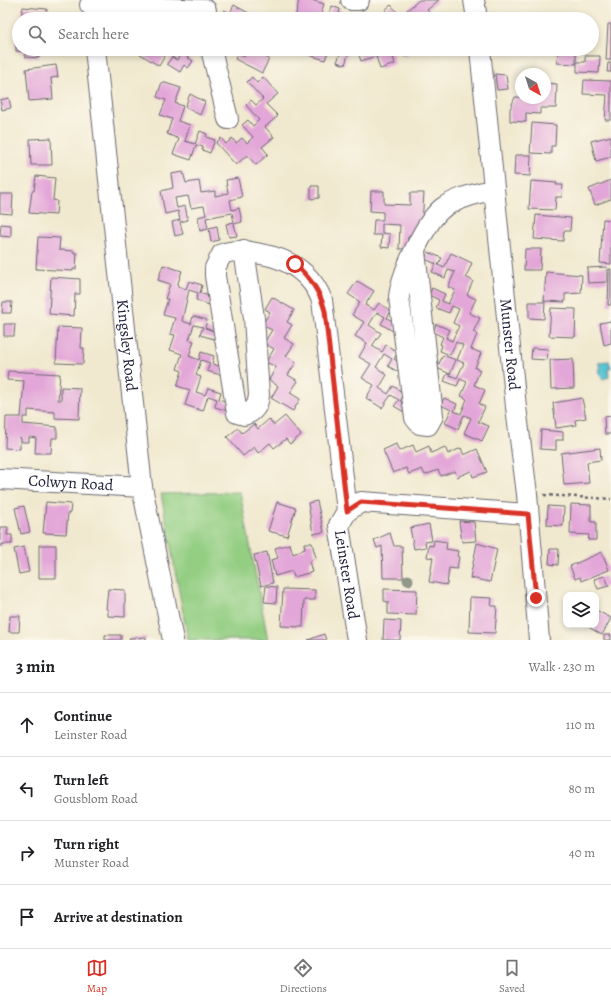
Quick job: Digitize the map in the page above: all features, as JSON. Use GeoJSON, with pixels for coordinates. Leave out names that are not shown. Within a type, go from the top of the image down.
{"type":"FeatureCollection","features":[{"type":"Feature","properties":{"kind":"street"},"geometry":{"type":"LineString","coordinates":[[351,0],[359,0]]}},
{"type":"Feature","properties":{"kind":"street"},"geometry":{"type":"LineString","coordinates":[[474,0],[476,12]]}},
{"type":"Feature","properties":{"kind":"street"},"geometry":{"type":"LineString","coordinates":[[91,8],[206,10]]}},
{"type":"Feature","properties":{"kind":"street","name":"Kingsley Road"},"geometry":{"type":"LineString","coordinates":[[96,56],[142,487],[173,640]]}},
{"type":"Feature","properties":{"kind":"street"},"geometry":{"type":"LineString","coordinates":[[213,56],[228,119]]}},
{"type":"Feature","properties":{"kind":"street","name":"Munster Road"},"geometry":{"type":"LineString","coordinates":[[481,56],[516,407],[527,494],[539,640]]}},
{"type":"Feature","properties":{"kind":"street"},"geometry":{"type":"LineString","coordinates":[[415,250],[431,397],[432,416],[428,425],[420,424],[415,418],[399,297],[402,277],[415,250],[435,215],[455,201],[494,189]]}},
{"type":"Feature","properties":{"kind":"street","name":"Leinster Road"},"geometry":{"type":"LineString","coordinates":[[244,250],[254,318],[259,395],[258,402],[253,411],[244,415],[237,413],[235,410],[215,276],[215,268],[222,254],[244,250],[274,256],[295,264],[307,275],[318,291],[322,300],[347,511],[339,525],[357,640]]}},
{"type":"Feature","properties":{"kind":"street","name":"Colwyn Road"},"geometry":{"type":"LineString","coordinates":[[8,480],[142,487]]}},
{"type":"Feature","properties":{"kind":"street"},"geometry":{"type":"LineString","coordinates":[[347,511],[361,502],[528,514]]}},
{"type":"Feature","properties":{"kind":"path"},"geometry":{"type":"LineString","coordinates":[[527,494],[611,499]]}},
{"type":"Feature","properties":{"kind":"green space"},"geometry":{"type":"Polygon","coordinates":[[[240,492],[268,640],[188,640],[161,494],[240,492]]]}},
{"type":"Feature","properties":{"kind":"water"},"geometry":{"type":"Polygon","coordinates":[[[609,361],[611,368],[608,369],[609,377],[603,379],[600,376],[599,362],[609,361]]]}},
{"type":"Feature","properties":{"kind":"building"},"geometry":{"type":"Polygon","coordinates":[[[299,0],[312,0],[324,4],[322,12],[296,12],[299,0]]]}},
{"type":"Feature","properties":{"kind":"building"},"geometry":{"type":"Polygon","coordinates":[[[419,0],[439,0],[427,10],[429,12],[406,11],[419,0]]]}},
{"type":"Feature","properties":{"kind":"building"},"geometry":{"type":"Polygon","coordinates":[[[234,5],[247,12],[230,12],[234,5]]]}},
{"type":"Feature","properties":{"kind":"building"},"geometry":{"type":"Polygon","coordinates":[[[391,5],[397,12],[387,12],[385,10],[391,5]]]}},
{"type":"Feature","properties":{"kind":"building"},"geometry":{"type":"Polygon","coordinates":[[[332,6],[340,9],[339,12],[330,12],[332,6]]]}},
{"type":"Feature","properties":{"kind":"building"},"geometry":{"type":"Polygon","coordinates":[[[23,7],[47,9],[47,12],[22,12],[23,7]]]}},
{"type":"Feature","properties":{"kind":"building"},"geometry":{"type":"Polygon","coordinates":[[[608,24],[611,24],[611,60],[606,60],[608,24]]]}},
{"type":"Feature","properties":{"kind":"building"},"geometry":{"type":"Polygon","coordinates":[[[39,56],[39,58],[25,57],[39,56]]]}},
{"type":"Feature","properties":{"kind":"building"},"geometry":{"type":"Polygon","coordinates":[[[143,56],[165,56],[159,66],[143,56]]]}},
{"type":"Feature","properties":{"kind":"building"},"geometry":{"type":"Polygon","coordinates":[[[179,56],[188,56],[193,61],[188,68],[184,65],[180,72],[167,64],[172,57],[177,60],[179,56]]]}},
{"type":"Feature","properties":{"kind":"building"},"geometry":{"type":"Polygon","coordinates":[[[236,56],[264,56],[269,59],[262,73],[235,59],[236,56]]]}},
{"type":"Feature","properties":{"kind":"building"},"geometry":{"type":"Polygon","coordinates":[[[312,56],[326,56],[325,60],[312,56]]]}},
{"type":"Feature","properties":{"kind":"building"},"geometry":{"type":"Polygon","coordinates":[[[339,56],[348,56],[345,65],[337,62],[339,56]]]}},
{"type":"Feature","properties":{"kind":"building"},"geometry":{"type":"Polygon","coordinates":[[[359,56],[376,56],[361,61],[359,56]]]}},
{"type":"Feature","properties":{"kind":"building"},"geometry":{"type":"Polygon","coordinates":[[[376,56],[393,56],[395,64],[380,69],[376,56]]]}},
{"type":"Feature","properties":{"kind":"building"},"geometry":{"type":"Polygon","coordinates":[[[558,56],[576,56],[576,64],[557,63],[558,56]]]}},
{"type":"Feature","properties":{"kind":"building"},"geometry":{"type":"Polygon","coordinates":[[[585,56],[600,56],[599,73],[577,72],[577,62],[585,62],[585,56]]]}},
{"type":"Feature","properties":{"kind":"building"},"geometry":{"type":"Polygon","coordinates":[[[608,63],[611,63],[611,72],[607,72],[608,63]]]}},
{"type":"Feature","properties":{"kind":"building"},"geometry":{"type":"Polygon","coordinates":[[[56,65],[58,77],[51,78],[53,99],[29,101],[26,69],[56,65]]]}},
{"type":"Feature","properties":{"kind":"building"},"geometry":{"type":"Polygon","coordinates":[[[495,74],[506,75],[508,89],[497,90],[495,74]]]}},
{"type":"Feature","properties":{"kind":"building"},"geometry":{"type":"Polygon","coordinates":[[[252,77],[257,83],[263,77],[278,94],[266,104],[278,116],[265,127],[274,137],[262,147],[268,154],[256,165],[247,155],[236,165],[216,143],[221,138],[226,144],[232,138],[236,143],[242,138],[247,143],[253,137],[242,125],[248,120],[253,126],[259,120],[246,105],[251,100],[256,105],[263,99],[247,82],[252,77]]]}},
{"type":"Feature","properties":{"kind":"building"},"geometry":{"type":"Polygon","coordinates":[[[584,80],[611,81],[611,120],[605,120],[607,95],[583,94],[584,80]]]}},
{"type":"Feature","properties":{"kind":"building"},"geometry":{"type":"Polygon","coordinates":[[[162,82],[181,88],[175,103],[183,106],[178,121],[190,125],[185,141],[195,144],[200,131],[207,134],[206,137],[215,140],[210,153],[202,150],[203,147],[196,145],[191,160],[173,154],[179,139],[167,134],[172,119],[160,115],[166,100],[157,97],[162,82]]]}},
{"type":"Feature","properties":{"kind":"building"},"geometry":{"type":"Polygon","coordinates":[[[551,84],[557,84],[556,108],[540,108],[540,114],[526,113],[526,122],[510,121],[510,109],[515,97],[515,104],[551,104],[551,84]]]}},
{"type":"Feature","properties":{"kind":"building"},"geometry":{"type":"Polygon","coordinates":[[[190,94],[205,102],[200,115],[185,107],[190,94]]]}},
{"type":"Feature","properties":{"kind":"building"},"geometry":{"type":"Polygon","coordinates":[[[9,98],[11,108],[2,110],[0,100],[9,98]]]}},
{"type":"Feature","properties":{"kind":"building"},"geometry":{"type":"Polygon","coordinates":[[[532,123],[556,125],[555,146],[551,146],[551,154],[530,153],[532,123]]]}},
{"type":"Feature","properties":{"kind":"building"},"geometry":{"type":"Polygon","coordinates":[[[611,136],[611,157],[596,161],[591,141],[611,136]]]}},
{"type":"Feature","properties":{"kind":"building"},"geometry":{"type":"Polygon","coordinates":[[[51,138],[52,165],[31,165],[30,139],[51,138]]]}},
{"type":"Feature","properties":{"kind":"building"},"geometry":{"type":"Polygon","coordinates":[[[515,155],[531,155],[530,176],[514,175],[515,155]]]}},
{"type":"Feature","properties":{"kind":"building"},"geometry":{"type":"Polygon","coordinates":[[[183,172],[186,183],[199,181],[201,193],[215,191],[215,196],[228,193],[226,180],[238,178],[242,197],[230,200],[232,210],[239,208],[242,222],[234,224],[237,236],[229,237],[226,224],[234,222],[232,213],[206,218],[208,229],[200,231],[198,217],[206,215],[204,206],[191,208],[188,196],[175,198],[177,208],[185,206],[188,220],[180,222],[183,234],[175,236],[172,222],[180,220],[178,211],[165,214],[161,191],[173,188],[171,174],[183,172]]]}},
{"type":"Feature","properties":{"kind":"building"},"geometry":{"type":"Polygon","coordinates":[[[36,176],[55,178],[53,200],[57,201],[56,215],[29,213],[36,176]]]}},
{"type":"Feature","properties":{"kind":"building"},"geometry":{"type":"Polygon","coordinates":[[[611,180],[611,199],[595,205],[589,189],[611,180]]]}},
{"type":"Feature","properties":{"kind":"building"},"geometry":{"type":"Polygon","coordinates":[[[531,181],[557,183],[556,185],[563,185],[562,197],[556,197],[555,210],[529,209],[531,181]]]}},
{"type":"Feature","properties":{"kind":"building"},"geometry":{"type":"Polygon","coordinates":[[[311,186],[319,186],[319,198],[311,199],[311,186]]]}},
{"type":"Feature","properties":{"kind":"building"},"geometry":{"type":"Polygon","coordinates":[[[371,191],[384,191],[384,204],[410,205],[410,193],[424,193],[422,224],[417,224],[416,237],[408,237],[407,249],[399,249],[400,225],[382,224],[382,233],[390,234],[389,248],[381,247],[382,235],[373,235],[374,220],[383,220],[383,212],[370,211],[371,191]]]}},
{"type":"Feature","properties":{"kind":"building"},"geometry":{"type":"Polygon","coordinates":[[[0,194],[13,194],[12,214],[0,213],[0,194]]]}},
{"type":"Feature","properties":{"kind":"building"},"geometry":{"type":"Polygon","coordinates":[[[536,215],[571,218],[570,231],[564,231],[563,241],[534,239],[536,215]]]}},
{"type":"Feature","properties":{"kind":"building"},"geometry":{"type":"Polygon","coordinates":[[[603,219],[611,220],[611,264],[600,263],[603,219]]]}},
{"type":"Feature","properties":{"kind":"building"},"geometry":{"type":"Polygon","coordinates":[[[1,224],[11,225],[11,237],[0,236],[1,224]]]}},
{"type":"Feature","properties":{"kind":"building"},"geometry":{"type":"Polygon","coordinates":[[[217,226],[219,240],[211,242],[209,228],[217,226]]]}},
{"type":"Feature","properties":{"kind":"building"},"geometry":{"type":"Polygon","coordinates":[[[38,237],[60,238],[59,250],[74,251],[74,253],[77,253],[76,269],[73,269],[73,271],[36,269],[38,237]]]}},
{"type":"Feature","properties":{"kind":"building"},"geometry":{"type":"Polygon","coordinates":[[[525,249],[541,249],[540,270],[524,270],[525,249]]]}},
{"type":"Feature","properties":{"kind":"building"},"geometry":{"type":"Polygon","coordinates":[[[428,252],[442,258],[438,265],[444,268],[451,253],[472,263],[466,277],[473,281],[467,295],[476,299],[469,313],[480,318],[473,332],[477,334],[471,349],[481,353],[475,368],[480,370],[474,385],[485,390],[479,404],[485,407],[478,422],[489,426],[482,441],[464,433],[471,418],[464,415],[458,429],[445,423],[451,410],[441,405],[444,398],[457,404],[454,411],[461,414],[467,399],[461,396],[467,382],[460,379],[457,386],[444,381],[447,374],[457,378],[464,363],[457,360],[463,345],[456,342],[450,355],[440,351],[442,345],[440,344],[443,337],[433,332],[436,324],[450,330],[446,338],[452,341],[459,326],[453,323],[459,309],[452,306],[449,313],[436,308],[439,300],[429,295],[432,288],[445,294],[442,301],[448,304],[455,290],[448,287],[455,272],[448,270],[445,278],[432,272],[436,264],[425,259],[428,252]]]}},
{"type":"Feature","properties":{"kind":"building"},"geometry":{"type":"Polygon","coordinates":[[[163,265],[182,271],[177,286],[186,289],[189,281],[202,285],[200,293],[212,297],[209,305],[196,300],[198,293],[189,290],[182,321],[191,324],[193,316],[207,320],[205,328],[216,332],[214,339],[200,335],[203,327],[194,325],[189,340],[194,341],[189,356],[199,360],[201,352],[214,356],[212,364],[223,367],[221,375],[207,371],[210,363],[201,360],[196,375],[201,377],[196,392],[205,395],[208,388],[221,392],[219,399],[230,403],[228,411],[215,407],[217,399],[208,396],[203,411],[185,405],[190,390],[177,386],[182,371],[177,369],[182,354],[170,350],[175,335],[170,334],[175,318],[163,315],[168,299],[165,299],[170,284],[158,280],[163,265]]]}},
{"type":"Feature","properties":{"kind":"building"},"geometry":{"type":"Polygon","coordinates":[[[607,267],[607,282],[588,283],[587,268],[607,267]]]}},
{"type":"Feature","properties":{"kind":"building"},"geometry":{"type":"Polygon","coordinates":[[[609,269],[611,269],[611,305],[608,305],[609,269]]]}},
{"type":"Feature","properties":{"kind":"building"},"geometry":{"type":"Polygon","coordinates":[[[546,272],[582,275],[581,293],[565,294],[565,302],[544,301],[546,272]]]}},
{"type":"Feature","properties":{"kind":"building"},"geometry":{"type":"Polygon","coordinates":[[[51,277],[80,279],[80,294],[75,294],[74,316],[49,314],[51,277]]]}},
{"type":"Feature","properties":{"kind":"building"},"geometry":{"type":"Polygon","coordinates":[[[357,281],[374,291],[365,305],[374,310],[379,303],[391,311],[387,318],[397,324],[393,331],[381,324],[385,317],[377,312],[369,325],[381,333],[372,346],[382,352],[386,345],[398,352],[394,359],[404,366],[400,373],[388,366],[392,359],[384,354],[376,367],[387,375],[379,388],[388,394],[393,386],[405,394],[400,401],[411,408],[407,414],[394,406],[399,400],[391,395],[382,408],[366,398],[374,385],[362,378],[371,364],[359,357],[367,343],[355,336],[364,322],[352,315],[360,302],[348,294],[357,281]]]}},
{"type":"Feature","properties":{"kind":"building"},"geometry":{"type":"Polygon","coordinates":[[[272,297],[294,310],[287,322],[292,325],[284,338],[294,344],[286,356],[296,362],[288,375],[298,381],[290,393],[300,399],[293,411],[271,398],[278,386],[269,380],[276,367],[266,362],[274,349],[264,343],[272,330],[262,325],[270,312],[265,309],[272,297]]]}},
{"type":"Feature","properties":{"kind":"building"},"geometry":{"type":"Polygon","coordinates":[[[3,302],[12,302],[11,313],[2,313],[3,302]]]}},
{"type":"Feature","properties":{"kind":"building"},"geometry":{"type":"Polygon","coordinates":[[[529,302],[545,302],[544,319],[529,318],[529,302]]]}},
{"type":"Feature","properties":{"kind":"building"},"geometry":{"type":"Polygon","coordinates":[[[551,308],[576,309],[575,337],[549,336],[551,308]]]}},
{"type":"Feature","properties":{"kind":"building"},"geometry":{"type":"Polygon","coordinates":[[[611,321],[611,343],[604,345],[600,323],[611,321]]]}},
{"type":"Feature","properties":{"kind":"building"},"geometry":{"type":"Polygon","coordinates":[[[4,324],[15,324],[14,336],[4,336],[4,324]]]}},
{"type":"Feature","properties":{"kind":"building"},"geometry":{"type":"Polygon","coordinates":[[[58,327],[82,328],[81,348],[84,348],[83,364],[56,363],[58,327]]]}},
{"type":"Feature","properties":{"kind":"building"},"geometry":{"type":"Polygon","coordinates":[[[532,348],[548,349],[547,360],[531,359],[532,348]]]}},
{"type":"Feature","properties":{"kind":"building"},"geometry":{"type":"Polygon","coordinates":[[[443,355],[456,360],[450,374],[437,368],[443,355]]]}},
{"type":"Feature","properties":{"kind":"building"},"geometry":{"type":"Polygon","coordinates":[[[573,359],[574,388],[551,389],[550,360],[573,359]]]}},
{"type":"Feature","properties":{"kind":"building"},"geometry":{"type":"Polygon","coordinates":[[[8,371],[60,374],[58,400],[61,400],[61,387],[80,388],[79,419],[55,418],[55,412],[28,410],[28,417],[23,417],[23,424],[57,427],[57,438],[52,438],[51,453],[35,453],[36,438],[29,437],[29,442],[22,442],[20,437],[20,449],[5,448],[6,417],[21,417],[24,381],[7,380],[8,371]]]}},
{"type":"Feature","properties":{"kind":"building"},"geometry":{"type":"Polygon","coordinates":[[[582,398],[586,418],[575,420],[576,425],[556,428],[553,403],[582,398]]]}},
{"type":"Feature","properties":{"kind":"building"},"geometry":{"type":"Polygon","coordinates":[[[285,416],[301,435],[290,444],[286,439],[274,448],[270,443],[258,453],[254,447],[243,456],[227,437],[238,428],[242,433],[254,424],[258,429],[269,419],[274,425],[285,416]]]}},
{"type":"Feature","properties":{"kind":"building"},"geometry":{"type":"Polygon","coordinates":[[[611,416],[611,434],[605,434],[604,417],[611,416]]]}},
{"type":"Feature","properties":{"kind":"building"},"geometry":{"type":"Polygon","coordinates":[[[541,430],[563,432],[563,440],[556,440],[556,450],[540,449],[541,430]]]}},
{"type":"Feature","properties":{"kind":"building"},"geometry":{"type":"Polygon","coordinates":[[[396,444],[399,451],[413,445],[416,452],[429,446],[431,453],[445,447],[448,454],[461,448],[464,455],[477,449],[487,472],[473,477],[471,471],[457,477],[455,471],[441,476],[438,470],[425,475],[422,469],[409,474],[406,468],[393,473],[383,450],[396,444]]]}},
{"type":"Feature","properties":{"kind":"building"},"geometry":{"type":"Polygon","coordinates":[[[600,448],[601,460],[587,462],[589,483],[564,485],[561,453],[600,448]]]}},
{"type":"Feature","properties":{"kind":"building"},"geometry":{"type":"Polygon","coordinates":[[[317,501],[324,532],[313,534],[308,503],[317,501]]]}},
{"type":"Feature","properties":{"kind":"building"},"geometry":{"type":"Polygon","coordinates":[[[46,502],[71,504],[70,513],[68,513],[66,534],[43,533],[46,502]]]}},
{"type":"Feature","properties":{"kind":"building"},"geometry":{"type":"Polygon","coordinates":[[[277,502],[296,508],[287,536],[268,531],[277,502]]]}},
{"type":"Feature","properties":{"kind":"building"},"geometry":{"type":"Polygon","coordinates":[[[571,504],[591,505],[591,522],[596,522],[596,540],[588,540],[589,535],[570,534],[571,504]]]}},
{"type":"Feature","properties":{"kind":"building"},"geometry":{"type":"Polygon","coordinates":[[[24,506],[30,532],[21,534],[15,508],[24,506]]]}},
{"type":"Feature","properties":{"kind":"building"},"geometry":{"type":"Polygon","coordinates":[[[548,506],[564,507],[563,526],[547,525],[548,506]]]}},
{"type":"Feature","properties":{"kind":"building"},"geometry":{"type":"Polygon","coordinates":[[[459,521],[474,522],[476,541],[462,542],[459,521]]]}},
{"type":"Feature","properties":{"kind":"building"},"geometry":{"type":"Polygon","coordinates":[[[429,524],[432,541],[425,542],[426,547],[414,549],[410,528],[429,524]]]}},
{"type":"Feature","properties":{"kind":"building"},"geometry":{"type":"Polygon","coordinates":[[[0,527],[8,527],[7,535],[12,535],[12,544],[2,544],[2,546],[0,546],[0,527]]]}},
{"type":"Feature","properties":{"kind":"building"},"geometry":{"type":"Polygon","coordinates":[[[390,533],[394,546],[402,546],[403,578],[383,578],[382,546],[377,548],[374,540],[390,533]]]}},
{"type":"Feature","properties":{"kind":"building"},"geometry":{"type":"Polygon","coordinates":[[[434,540],[447,542],[446,549],[458,551],[457,556],[459,557],[457,569],[449,568],[447,585],[429,582],[433,558],[427,557],[429,545],[433,546],[434,540]]]}},
{"type":"Feature","properties":{"kind":"building"},"geometry":{"type":"Polygon","coordinates":[[[304,543],[312,543],[316,558],[309,561],[312,572],[294,577],[292,571],[275,576],[271,560],[278,558],[275,548],[290,544],[293,554],[305,549],[304,543]]]}},
{"type":"Feature","properties":{"kind":"building"},"geometry":{"type":"Polygon","coordinates":[[[477,543],[497,549],[490,582],[470,578],[477,543]]]}},
{"type":"Feature","properties":{"kind":"building"},"geometry":{"type":"Polygon","coordinates":[[[39,545],[56,545],[56,578],[39,578],[39,545]]]}},
{"type":"Feature","properties":{"kind":"building"},"geometry":{"type":"Polygon","coordinates":[[[24,547],[29,572],[19,574],[14,549],[24,547]]]}},
{"type":"Feature","properties":{"kind":"building"},"geometry":{"type":"Polygon","coordinates":[[[550,549],[559,549],[558,565],[549,564],[550,549]]]}},
{"type":"Feature","properties":{"kind":"building"},"geometry":{"type":"Polygon","coordinates":[[[267,552],[273,583],[261,586],[254,555],[267,552]]]}},
{"type":"Feature","properties":{"kind":"building"},"geometry":{"type":"Polygon","coordinates":[[[602,552],[609,570],[581,581],[580,577],[575,579],[570,566],[602,552]]]}},
{"type":"Feature","properties":{"kind":"building"},"geometry":{"type":"Polygon","coordinates":[[[605,576],[609,586],[598,589],[594,579],[605,576]]]}},
{"type":"Feature","properties":{"kind":"building"},"geometry":{"type":"Polygon","coordinates":[[[266,586],[277,587],[276,603],[264,602],[266,586]]]}},
{"type":"Feature","properties":{"kind":"building"},"geometry":{"type":"Polygon","coordinates":[[[108,589],[125,590],[125,617],[108,616],[108,609],[106,609],[108,589]]]}},
{"type":"Feature","properties":{"kind":"building"},"geometry":{"type":"Polygon","coordinates":[[[283,589],[315,590],[315,600],[304,600],[303,627],[281,626],[283,589]]]}},
{"type":"Feature","properties":{"kind":"building"},"geometry":{"type":"Polygon","coordinates":[[[384,589],[417,590],[416,615],[388,614],[388,602],[384,601],[384,589]]]}},
{"type":"Feature","properties":{"kind":"building"},"geometry":{"type":"Polygon","coordinates":[[[470,597],[492,598],[491,606],[497,606],[495,633],[469,632],[470,597]]]}},
{"type":"Feature","properties":{"kind":"building"},"geometry":{"type":"Polygon","coordinates":[[[599,612],[611,618],[602,635],[590,628],[599,628],[599,612]]]}},
{"type":"Feature","properties":{"kind":"building"},"geometry":{"type":"Polygon","coordinates":[[[10,616],[20,616],[19,632],[9,632],[10,616]]]}},
{"type":"Feature","properties":{"kind":"building"},"geometry":{"type":"Polygon","coordinates":[[[384,620],[401,621],[400,640],[383,640],[384,620]]]}},
{"type":"Feature","properties":{"kind":"building"},"geometry":{"type":"Polygon","coordinates":[[[324,634],[326,640],[308,640],[324,634]]]}},
{"type":"Feature","properties":{"kind":"building"},"geometry":{"type":"Polygon","coordinates":[[[105,635],[121,635],[121,640],[105,640],[105,635]]]}},
{"type":"Feature","properties":{"kind":"building"},"geometry":{"type":"Polygon","coordinates":[[[604,635],[611,635],[611,640],[604,640],[604,635]]]}},
{"type":"Feature","properties":{"kind":"building"},"geometry":{"type":"Polygon","coordinates":[[[146,637],[146,640],[130,640],[129,638],[146,637]]]}},
{"type":"Feature","properties":{"kind":"route"},"geometry":{"type":"LineString","coordinates":[[295,264],[307,275],[318,291],[325,311],[347,511],[361,502],[528,514],[536,598]]}}]}
